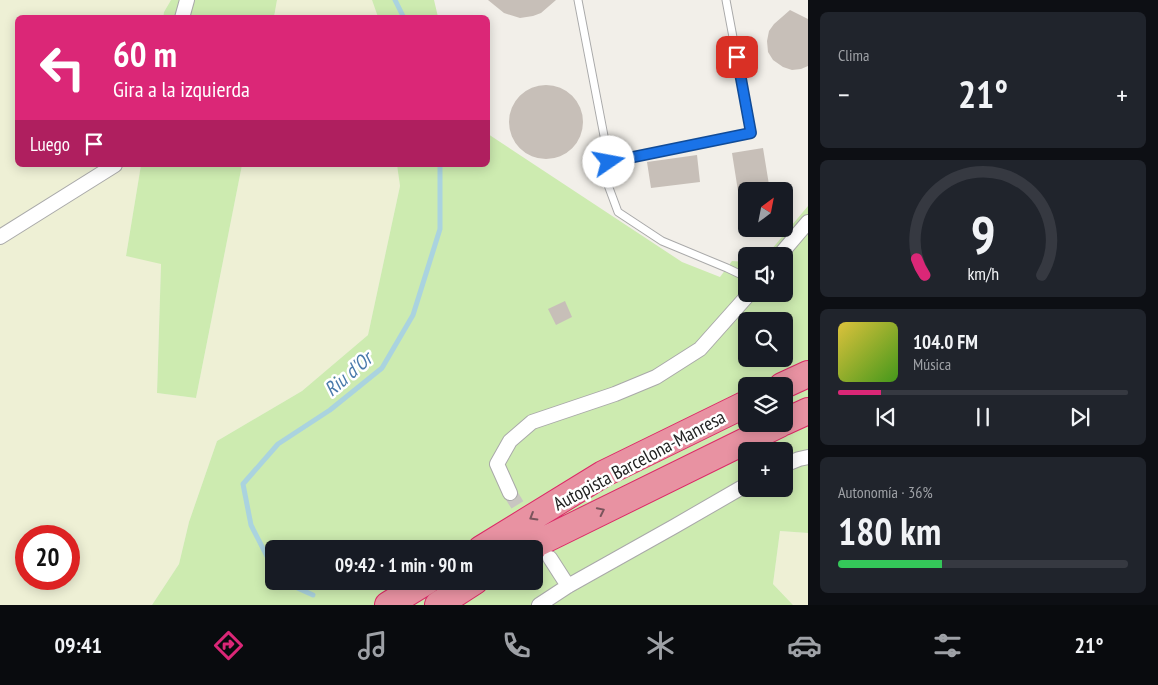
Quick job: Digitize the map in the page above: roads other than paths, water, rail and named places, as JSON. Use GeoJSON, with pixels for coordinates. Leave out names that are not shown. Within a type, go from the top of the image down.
{"type":"FeatureCollection","features":[{"type":"Feature","properties":{"kind":"highway"},"geometry":{"type":"LineString","coordinates":[[793,381],[808,374]]}},
{"type":"Feature","properties":{"kind":"highway","name":"Autopista Barcelona-Manresa"},"geometry":{"type":"LineString","coordinates":[[496,540],[604,474],[738,408]]}},
{"type":"Feature","properties":{"kind":"highway"},"geometry":{"type":"LineString","coordinates":[[793,418],[808,412]]}},
{"type":"Feature","properties":{"kind":"highway","name":"Autopista Barcelona-Manresa"},"geometry":{"type":"LineString","coordinates":[[543,541],[764,432]]}},
{"type":"Feature","properties":{"kind":"highway"},"geometry":{"type":"LineString","coordinates":[[388,605],[412,590]]}},
{"type":"Feature","properties":{"kind":"highway"},"geometry":{"type":"LineString","coordinates":[[438,605],[462,590]]}},
{"type":"Feature","properties":{"kind":"street"},"geometry":{"type":"LineString","coordinates":[[183,15],[187,0]]}},
{"type":"Feature","properties":{"kind":"street"},"geometry":{"type":"LineString","coordinates":[[0,237],[112,167]]}},
{"type":"Feature","properties":{"kind":"street"},"geometry":{"type":"LineString","coordinates":[[787,247],[808,222]]}},
{"type":"Feature","properties":{"kind":"street"},"geometry":{"type":"LineString","coordinates":[[510,493],[497,464],[510,440],[532,422],[615,394],[656,377],[700,349],[743,302]]}},
{"type":"Feature","properties":{"kind":"street"},"geometry":{"type":"LineString","coordinates":[[793,461],[808,457]]}},
{"type":"Feature","properties":{"kind":"street"},"geometry":{"type":"LineString","coordinates":[[539,605],[568,586],[738,490]]}},
{"type":"Feature","properties":{"kind":"street"},"geometry":{"type":"LineString","coordinates":[[550,558],[568,586]]}},
{"type":"Feature","properties":{"kind":"lane"},"geometry":{"type":"LineString","coordinates":[[578,0],[609,162],[608,185],[618,212],[662,241],[738,273]]}},
{"type":"Feature","properties":{"kind":"lane"},"geometry":{"type":"LineString","coordinates":[[609,162],[751,133],[726,0]]}},
{"type":"Feature","properties":{"kind":"waterway","name":"Riu d'Or"},"geometry":{"type":"LineString","coordinates":[[395,0],[402,15]]}},
{"type":"Feature","properties":{"kind":"waterway","name":"Riu d'Or"},"geometry":{"type":"LineString","coordinates":[[265,552],[251,525],[243,484],[278,444],[330,410],[382,368],[413,315],[440,229],[440,167]]}},
{"type":"Feature","properties":{"kind":"waterway","name":"Riu d'Or"},"geometry":{"type":"LineString","coordinates":[[302,590],[313,595]]}},
{"type":"Feature","properties":{"kind":"tunnel"},"geometry":{"type":"LineString","coordinates":[[510,493],[530,525]]}}]}
